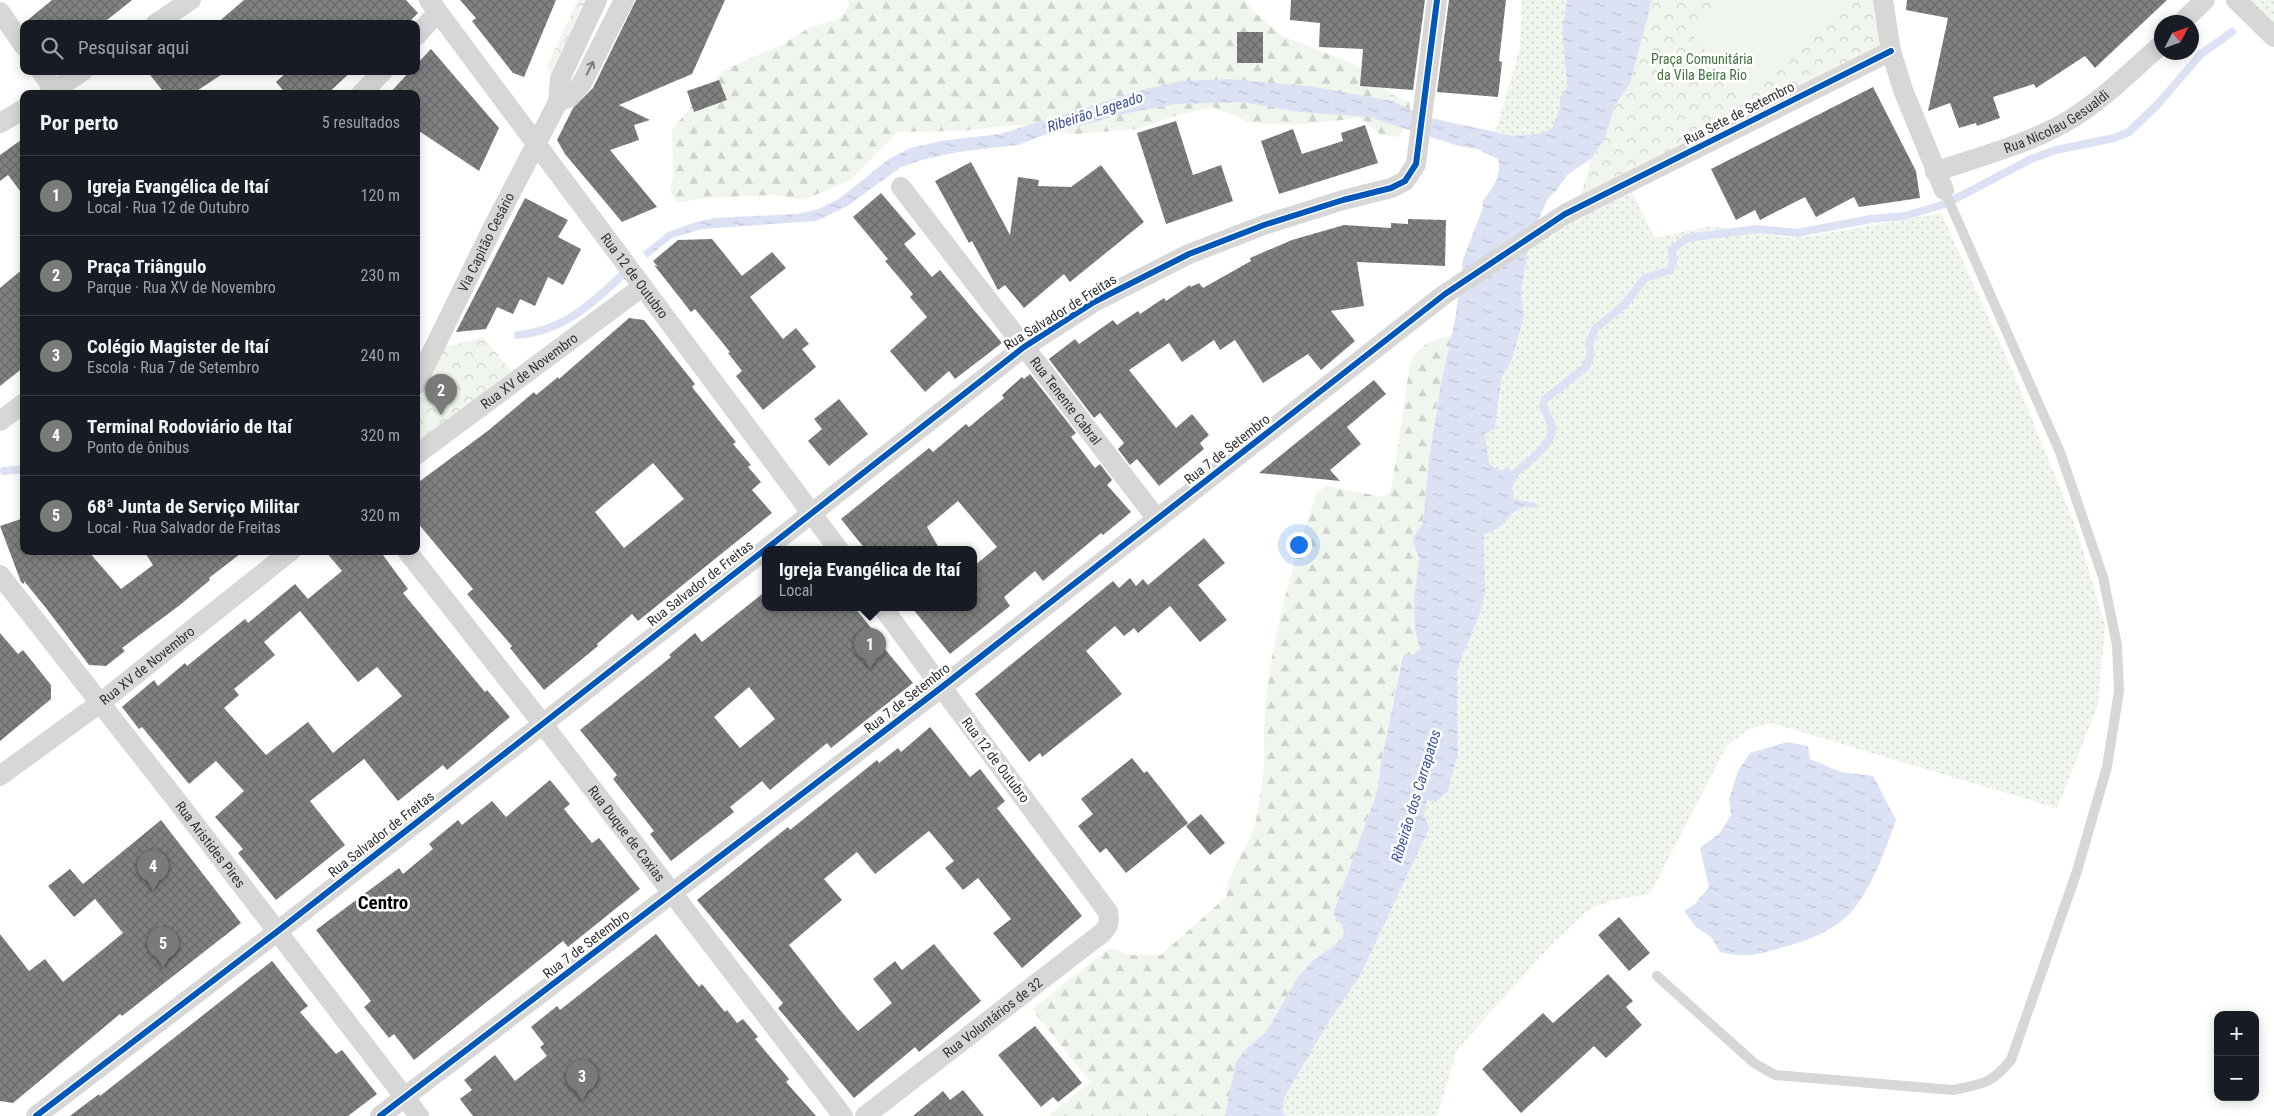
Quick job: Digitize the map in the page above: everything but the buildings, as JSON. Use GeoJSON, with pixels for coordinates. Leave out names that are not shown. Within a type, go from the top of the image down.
{"type":"FeatureCollection","features":[{"type":"Feature","properties":{"kind":"street"},"geometry":{"type":"LineString","coordinates":[[161,20],[191,0]]}},
{"type":"Feature","properties":{"kind":"street","name":"Via Capitão Cesário"},"geometry":{"type":"LineString","coordinates":[[420,377],[535,144],[558,102],[560,79],[597,0]]}},
{"type":"Feature","properties":{"kind":"street","name":"Via Capitão Cesário"},"geometry":{"type":"LineString","coordinates":[[558,102],[570,96],[582,83],[624,0]]}},
{"type":"Feature","properties":{"kind":"street","name":"Rua Salvador de Freitas"},"geometry":{"type":"LineString","coordinates":[[768,546],[1024,347],[1094,302],[1189,254],[1264,225],[1343,200],[1391,188],[1405,181],[1416,164],[1425,110],[1437,0]]}},
{"type":"Feature","properties":{"kind":"street"},"geometry":{"type":"LineString","coordinates":[[1883,0],[1891,51],[1903,90],[1944,190]]}},
{"type":"Feature","properties":{"kind":"street"},"geometry":{"type":"LineString","coordinates":[[2189,15],[2205,0]]}},
{"type":"Feature","properties":{"kind":"street"},"geometry":{"type":"LineString","coordinates":[[2236,0],[2274,37]]}},
{"type":"Feature","properties":{"kind":"street"},"geometry":{"type":"LineString","coordinates":[[420,29],[433,6]]}},
{"type":"Feature","properties":{"kind":"street","name":"Rua 12 de Outubro"},"geometry":{"type":"LineString","coordinates":[[433,6],[837,546]]}},
{"type":"Feature","properties":{"kind":"street"},"geometry":{"type":"LineString","coordinates":[[0,12],[20,40]]}},
{"type":"Feature","properties":{"kind":"street","name":"Rua Sete de Setembro"},"geometry":{"type":"LineString","coordinates":[[1541,230],[1565,214],[1891,51]]}},
{"type":"Feature","properties":{"kind":"street","name":"Rua Nicolau Gesualdi"},"geometry":{"type":"LineString","coordinates":[[1936,172],[2025,140],[2070,120],[2106,95],[2154,51]]}},
{"type":"Feature","properties":{"kind":"street"},"geometry":{"type":"LineString","coordinates":[[43,75],[51,90]]}},
{"type":"Feature","properties":{"kind":"street"},"geometry":{"type":"LineString","coordinates":[[57,90],[78,75]]}},
{"type":"Feature","properties":{"kind":"street"},"geometry":{"type":"LineString","coordinates":[[365,90],[379,75]]}},
{"type":"Feature","properties":{"kind":"street"},"geometry":{"type":"LineString","coordinates":[[0,124],[20,112]]}},
{"type":"Feature","properties":{"kind":"street","name":"Rua Tenente Cabral"},"geometry":{"type":"LineString","coordinates":[[901,187],[1157,519]]}},
{"type":"Feature","properties":{"kind":"street","name":"Rua 7 de Setembro"},"geometry":{"type":"LineString","coordinates":[[380,1116],[672,895],[942,687],[1445,294],[1541,230]]}},
{"type":"Feature","properties":{"kind":"street","name":"Rua XV de Novembro"},"geometry":{"type":"LineString","coordinates":[[420,452],[642,286]]}},
{"type":"Feature","properties":{"kind":"street"},"geometry":{"type":"LineString","coordinates":[[0,422],[20,406]]}},
{"type":"Feature","properties":{"kind":"street","name":"Rua Salvador de Freitas"},"geometry":{"type":"LineString","coordinates":[[36,1116],[278,931],[762,550]]}},
{"type":"Feature","properties":{"kind":"street","name":"Rua XV de Novembro"},"geometry":{"type":"LineString","coordinates":[[0,776],[100,703],[286,555]]}},
{"type":"Feature","properties":{"kind":"street","name":"Rua Duque de Caxias"},"geometry":{"type":"LineString","coordinates":[[410,555],[542,723],[843,1116]]}},
{"type":"Feature","properties":{"kind":"street","name":"Rua Aristides Pires"},"geometry":{"type":"LineString","coordinates":[[0,575],[278,931],[419,1116]]}},
{"type":"Feature","properties":{"kind":"street","name":"Rua 12 de Outubro"},"geometry":{"type":"LineString","coordinates":[[885,611],[1108,912]]}},
{"type":"Feature","properties":{"kind":"street","name":"Rua Voluntários de 32"},"geometry":{"type":"LineString","coordinates":[[865,1116],[1102,933],[1108,926],[1108,912]]}},
{"type":"Feature","properties":{"kind":"lane"},"geometry":{"type":"LineString","coordinates":[[1657,976],[1754,1064],[1775,1075],[1954,1090],[1976,1086],[1996,1078],[2011,1060],[2077,871],[2107,767],[2119,691],[2118,645],[2103,577],[2060,452],[1944,190]]}},
{"type":"Feature","properties":{"kind":"green space"},"geometry":{"type":"Polygon","coordinates":[[[578,0],[608,0],[568,70],[551,77],[547,66],[578,0]]]}},
{"type":"Feature","properties":{"kind":"green space"},"geometry":{"type":"Polygon","coordinates":[[[847,0],[1245,0],[1251,9],[1282,36],[1354,64],[1391,94],[1409,102],[1411,116],[1399,137],[1381,135],[1360,118],[1295,125],[1251,123],[1213,107],[1175,116],[1137,129],[1076,134],[1017,125],[957,131],[897,132],[851,180],[803,200],[774,195],[704,198],[677,203],[670,191],[673,177],[672,129],[724,70],[781,45],[811,27],[839,19],[849,5],[847,0]]]}},
{"type":"Feature","properties":{"kind":"green space"},"geometry":{"type":"Polygon","coordinates":[[[1522,0],[1567,0],[1562,28],[1567,87],[1560,98],[1560,107],[1552,128],[1543,133],[1514,136],[1496,131],[1520,47],[1522,0]]]}},
{"type":"Feature","properties":{"kind":"green space","name":"Praça Comunitária da Vila Beira Rio"},"geometry":{"type":"Polygon","coordinates":[[[1652,0],[1882,0],[1888,50],[1578,203],[1592,158],[1605,138],[1615,105],[1630,84],[1652,0]]]}},
{"type":"Feature","properties":{"kind":"green space"},"geometry":{"type":"Polygon","coordinates":[[[1730,0],[1844,1],[1745,93],[1692,35],[1730,0]]]}},
{"type":"Feature","properties":{"kind":"green space"},"geometry":{"type":"Polygon","coordinates":[[[2242,0],[2274,0],[2274,45],[2242,0]]]}},
{"type":"Feature","properties":{"kind":"green space"},"geometry":{"type":"Polygon","coordinates":[[[1629,187],[1655,238],[1710,226],[1791,238],[1806,237],[1941,213],[2010,365],[2077,530],[2105,626],[2098,705],[2057,808],[1771,723],[1749,729],[1726,747],[1650,894],[1609,901],[1587,911],[1548,948],[1457,1050],[1437,1116],[1286,1116],[1282,1112],[1285,1096],[1330,1020],[1360,976],[1430,827],[1423,816],[1427,800],[1458,752],[1457,670],[1480,613],[1484,570],[1484,534],[1500,527],[1514,513],[1520,510],[1538,508],[1536,503],[1514,499],[1506,478],[1489,464],[1485,434],[1499,407],[1502,377],[1512,359],[1524,316],[1521,293],[1529,245],[1629,187]]]}},
{"type":"Feature","properties":{"kind":"green space"},"geometry":{"type":"Polygon","coordinates":[[[1452,336],[1437,404],[1429,458],[1423,523],[1412,539],[1419,558],[1414,599],[1415,630],[1420,649],[1412,655],[1402,655],[1380,767],[1378,789],[1333,914],[1342,925],[1344,933],[1342,941],[1312,961],[1296,980],[1266,1032],[1247,1048],[1236,1062],[1225,1116],[1048,1116],[1090,1082],[1032,1009],[1110,948],[1130,955],[1161,955],[1226,897],[1231,876],[1249,840],[1256,820],[1264,767],[1264,717],[1272,656],[1284,600],[1317,493],[1326,486],[1384,497],[1391,491],[1410,364],[1417,352],[1426,344],[1452,336]]]}},
{"type":"Feature","properties":{"kind":"green space"},"geometry":{"type":"Polygon","coordinates":[[[483,337],[516,377],[420,449],[420,366],[426,352],[483,337]]]}},
{"type":"Feature","properties":{"kind":"water","name":"Ribeirão dos Carrapatos"},"geometry":{"type":"Polygon","coordinates":[[[1567,0],[1652,0],[1630,84],[1615,105],[1605,138],[1592,158],[1567,175],[1557,190],[1548,198],[1538,221],[1529,245],[1521,293],[1524,316],[1512,359],[1502,377],[1495,428],[1485,434],[1489,464],[1500,471],[1508,467],[1517,477],[1512,488],[1514,499],[1536,503],[1539,508],[1520,509],[1494,531],[1484,534],[1485,593],[1480,613],[1457,670],[1458,752],[1448,791],[1436,802],[1427,800],[1424,816],[1430,827],[1360,976],[1330,1020],[1285,1096],[1282,1112],[1286,1116],[1225,1116],[1236,1062],[1247,1048],[1266,1032],[1296,980],[1312,961],[1341,941],[1344,933],[1342,925],[1333,914],[1378,789],[1380,767],[1403,655],[1412,655],[1420,649],[1415,630],[1414,599],[1419,558],[1412,539],[1423,523],[1429,458],[1441,383],[1455,320],[1463,259],[1483,208],[1482,202],[1493,187],[1497,177],[1499,171],[1498,159],[1477,149],[1459,146],[1369,117],[1300,112],[1241,102],[1177,104],[1128,113],[1044,135],[1018,145],[958,152],[922,160],[901,167],[846,207],[816,221],[702,229],[672,238],[647,258],[643,252],[668,232],[696,222],[715,218],[797,214],[819,209],[840,198],[889,159],[910,148],[941,141],[1000,134],[1146,89],[1181,81],[1229,79],[1310,86],[1392,101],[1426,117],[1514,136],[1543,133],[1552,128],[1560,107],[1560,98],[1567,87],[1562,28],[1567,0]]]}},
{"type":"Feature","properties":{"kind":"water"},"geometry":{"type":"Polygon","coordinates":[[[1787,742],[1808,746],[1810,759],[1841,772],[1873,776],[1896,820],[1876,872],[1862,898],[1845,918],[1824,932],[1808,939],[1767,952],[1737,955],[1720,952],[1712,938],[1696,927],[1684,911],[1695,904],[1709,887],[1700,848],[1720,833],[1731,815],[1729,799],[1738,771],[1750,753],[1787,742]]]}},
{"type":"Feature","properties":{"kind":"waterway"},"geometry":{"type":"LineString","coordinates":[[1955,199],[2031,159],[2056,150],[2114,138],[2129,132],[2159,103],[2201,54],[2232,32]]}},
{"type":"Feature","properties":{"kind":"waterway"},"geometry":{"type":"LineString","coordinates":[[1508,479],[1535,456],[1547,442],[1552,428],[1543,406],[1545,399],[1586,367],[1591,354],[1589,345],[1595,329],[1625,304],[1645,278],[1670,270],[1673,263],[1672,250],[1687,238],[1758,229],[1797,233],[1871,219],[1905,216],[1945,204]]}},
{"type":"Feature","properties":{"kind":"waterway","name":"Ribeirão Lageado"},"geometry":{"type":"LineString","coordinates":[[518,335],[536,332],[565,321],[591,303],[628,270]]}},
{"type":"Feature","properties":{"kind":"waterway","name":"Ribeirão Lageado"},"geometry":{"type":"LineString","coordinates":[[4,471],[20,469]]}},
{"type":"Feature","properties":{"kind":"cycle path"},"geometry":{"type":"LineString","coordinates":[[770,546],[1024,347],[1094,302],[1189,254],[1264,225],[1343,200],[1391,188],[1405,181],[1416,164],[1437,0]]}},
{"type":"Feature","properties":{"kind":"cycle path"},"geometry":{"type":"LineString","coordinates":[[380,1116],[942,687],[1445,294],[1565,214],[1891,51]]}},
{"type":"Feature","properties":{"kind":"cycle path"},"geometry":{"type":"LineString","coordinates":[[36,1116],[278,931],[762,552]]}},
{"type":"Feature","properties":{"kind":"place","name":"Praça Triângulo"},"geometry":{"type":"Point","coordinates":[441,415]}},
{"type":"Feature","properties":{"kind":"place","name":"Igreja Evangélica de Itaí"},"geometry":{"type":"Point","coordinates":[870,669]}},
{"type":"Feature","properties":{"kind":"place","name":"Terminal Rodoviário de Itaí"},"geometry":{"type":"Point","coordinates":[153,891]}},
{"type":"Feature","properties":{"kind":"place","name":"68ª Junta de Serviço Militar"},"geometry":{"type":"Point","coordinates":[163,968]}},
{"type":"Feature","properties":{"kind":"place","name":"Colégio Magister de Itaí"},"geometry":{"type":"Point","coordinates":[582,1101]}},
{"type":"Feature","properties":{"kind":"district","name":"Centro"},"geometry":{"type":"Point","coordinates":[383,902]}}]}
